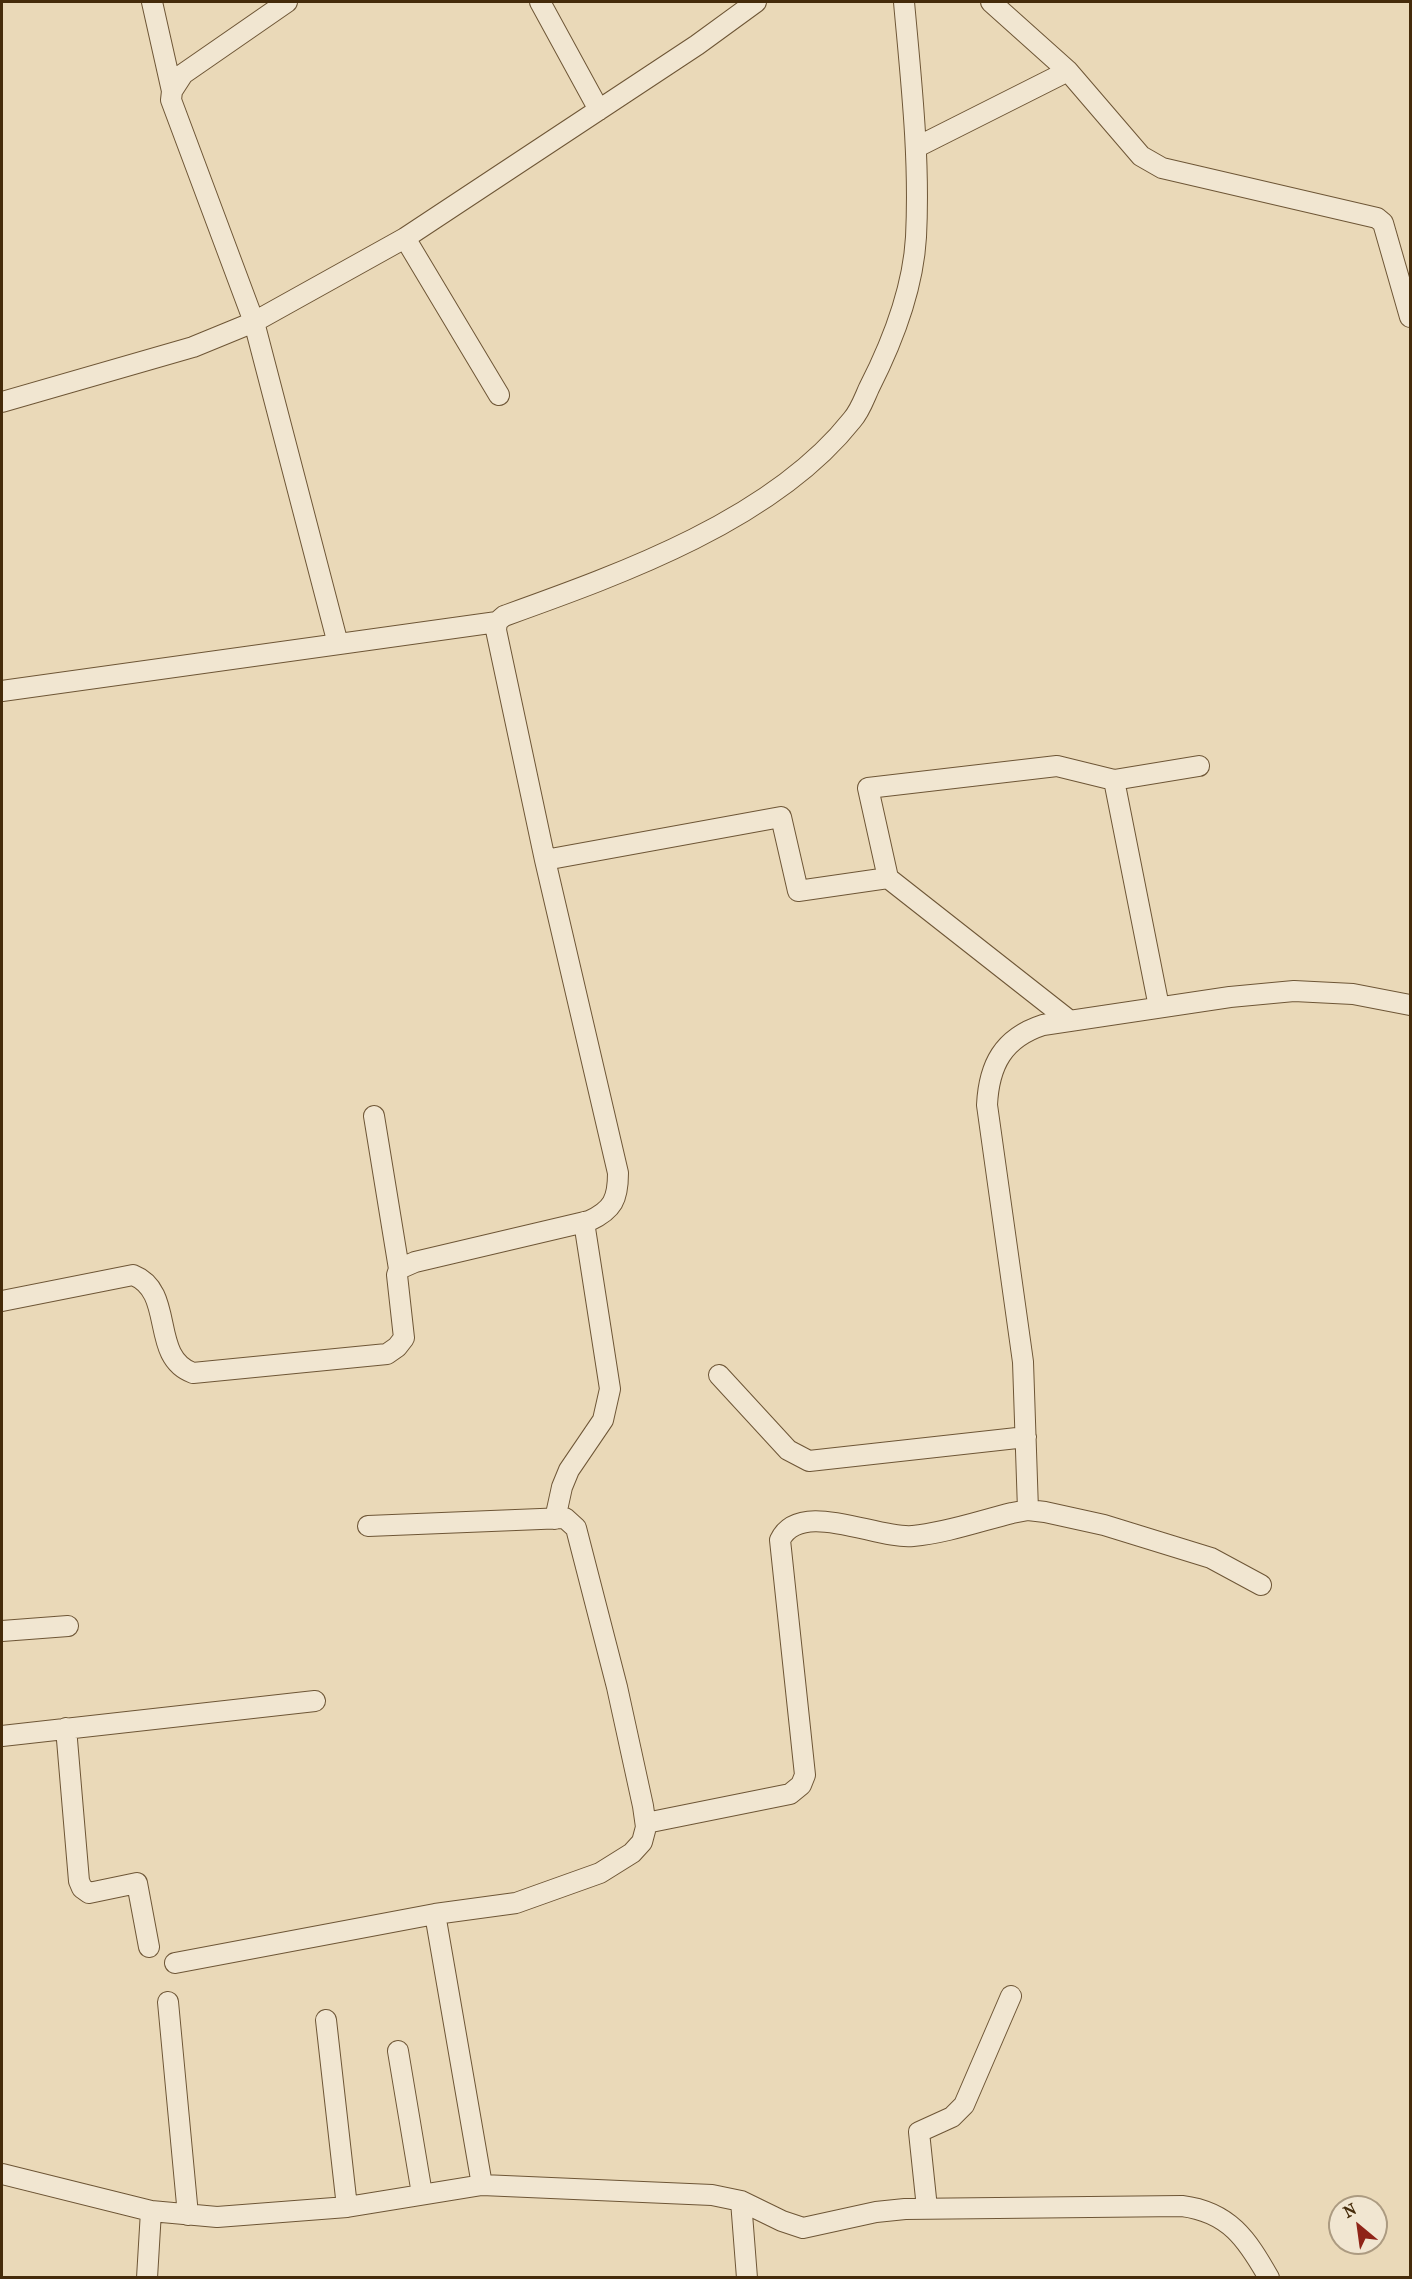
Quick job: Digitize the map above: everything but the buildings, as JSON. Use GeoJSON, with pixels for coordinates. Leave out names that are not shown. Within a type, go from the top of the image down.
{"type":"FeatureCollection","features":[{"type":"Feature","properties":{"kind":"street"},"geometry":{"type":"LineString","coordinates":[[152,2],[172,91],[173,108],[254,322],[338,644]]}},
{"type":"Feature","properties":{"kind":"street"},"geometry":{"type":"LineString","coordinates":[[172,91],[183,74],[287,2]]}},
{"type":"Feature","properties":{"kind":"street"},"geometry":{"type":"LineString","coordinates":[[540,2],[599,110]]}},
{"type":"Feature","properties":{"kind":"street"},"geometry":{"type":"LineString","coordinates":[[2,402],[193,347],[254,322],[405,238],[697,45],[756,2]]}},
{"type":"Feature","properties":{"kind":"street"},"geometry":{"type":"LineString","coordinates":[[399,1269],[415,1262],[584,1222],[610,1209],[618,1192],[618,1173],[544,860],[495,630],[498,622],[504,616],[620,573],[722,523],[767,496],[836,440],[855,417],[883,362],[904,303],[916,239],[917,147],[904,2]]}},
{"type":"Feature","properties":{"kind":"street"},"geometry":{"type":"LineString","coordinates":[[991,2],[1068,71],[1151,164],[1377,218],[1383,223],[1410,317]]}},
{"type":"Feature","properties":{"kind":"street"},"geometry":{"type":"LineString","coordinates":[[917,147],[1068,71]]}},
{"type":"Feature","properties":{"kind":"street"},"geometry":{"type":"LineString","coordinates":[[405,238],[499,395]]}},
{"type":"Feature","properties":{"kind":"street"},"geometry":{"type":"LineString","coordinates":[[2,691],[498,622]]}},
{"type":"Feature","properties":{"kind":"street"},"geometry":{"type":"LineString","coordinates":[[1070,1021],[888,878],[867,788],[1057,766],[1114,780],[1199,766]]}},
{"type":"Feature","properties":{"kind":"street"},"geometry":{"type":"LineString","coordinates":[[1114,780],[1159,1008]]}},
{"type":"Feature","properties":{"kind":"street"},"geometry":{"type":"LineString","coordinates":[[544,860],[780,817],[798,891],[888,878]]}},
{"type":"Feature","properties":{"kind":"street"},"geometry":{"type":"LineString","coordinates":[[1028,1510],[1023,1362],[987,1105],[988,1082],[993,1066],[1003,1052],[1027,1030],[1230,996],[1294,991],[1353,994],[1410,1005]]}},
{"type":"Feature","properties":{"kind":"street"},"geometry":{"type":"LineString","coordinates":[[2,1301],[134,1275],[143,1279],[155,1294],[170,1356],[183,1370],[201,1374],[387,1354],[404,1338],[397,1275],[399,1269],[374,1116]]}},
{"type":"Feature","properties":{"kind":"street"},"geometry":{"type":"LineString","coordinates":[[555,1519],[562,1487],[569,1470],[603,1420],[610,1389],[584,1222]]}},
{"type":"Feature","properties":{"kind":"street"},"geometry":{"type":"LineString","coordinates":[[719,1375],[780,1442],[798,1457],[808,1461],[1026,1437]]}},
{"type":"Feature","properties":{"kind":"street"},"geometry":{"type":"LineString","coordinates":[[646,1823],[790,1794],[801,1785],[806,1775],[780,1540],[789,1527],[797,1523],[836,1522],[881,1534],[911,1537],[1028,1510],[1104,1525],[1211,1558],[1261,1585]]}},
{"type":"Feature","properties":{"kind":"street"},"geometry":{"type":"LineString","coordinates":[[175,1963],[435,1914],[516,1903],[600,1873],[632,1852],[642,1842],[646,1823],[617,1686],[576,1528],[565,1518],[368,1526]]}},
{"type":"Feature","properties":{"kind":"street"},"geometry":{"type":"LineString","coordinates":[[2,1632],[68,1626]]}},
{"type":"Feature","properties":{"kind":"street"},"geometry":{"type":"LineString","coordinates":[[2,1736],[315,1701]]}},
{"type":"Feature","properties":{"kind":"street"},"geometry":{"type":"LineString","coordinates":[[66,1728],[79,1881],[82,1888],[89,1893],[137,1883],[149,1947]]}},
{"type":"Feature","properties":{"kind":"street"},"geometry":{"type":"LineString","coordinates":[[435,1914],[482,2185]]}},
{"type":"Feature","properties":{"kind":"street"},"geometry":{"type":"LineString","coordinates":[[927,2208],[919,2132],[952,2117],[964,2105],[1011,1996]]}},
{"type":"Feature","properties":{"kind":"street"},"geometry":{"type":"LineString","coordinates":[[168,2002],[188,2215]]}},
{"type":"Feature","properties":{"kind":"street"},"geometry":{"type":"LineString","coordinates":[[326,2020],[347,2207]]}},
{"type":"Feature","properties":{"kind":"street"},"geometry":{"type":"LineString","coordinates":[[398,2051],[422,2194]]}},
{"type":"Feature","properties":{"kind":"street"},"geometry":{"type":"LineString","coordinates":[[2,2174],[151,2211],[245,2217],[347,2207],[482,2185],[712,2195],[741,2201],[782,2221],[803,2228],[876,2212],[927,2208],[1033,2210],[1182,2206],[1203,2209],[1217,2215],[1244,2239],[1269,2277]]}},
{"type":"Feature","properties":{"kind":"street"},"geometry":{"type":"LineString","coordinates":[[741,2201],[747,2277]]}},
{"type":"Feature","properties":{"kind":"street"},"geometry":{"type":"LineString","coordinates":[[147,2277],[151,2211]]}}]}
